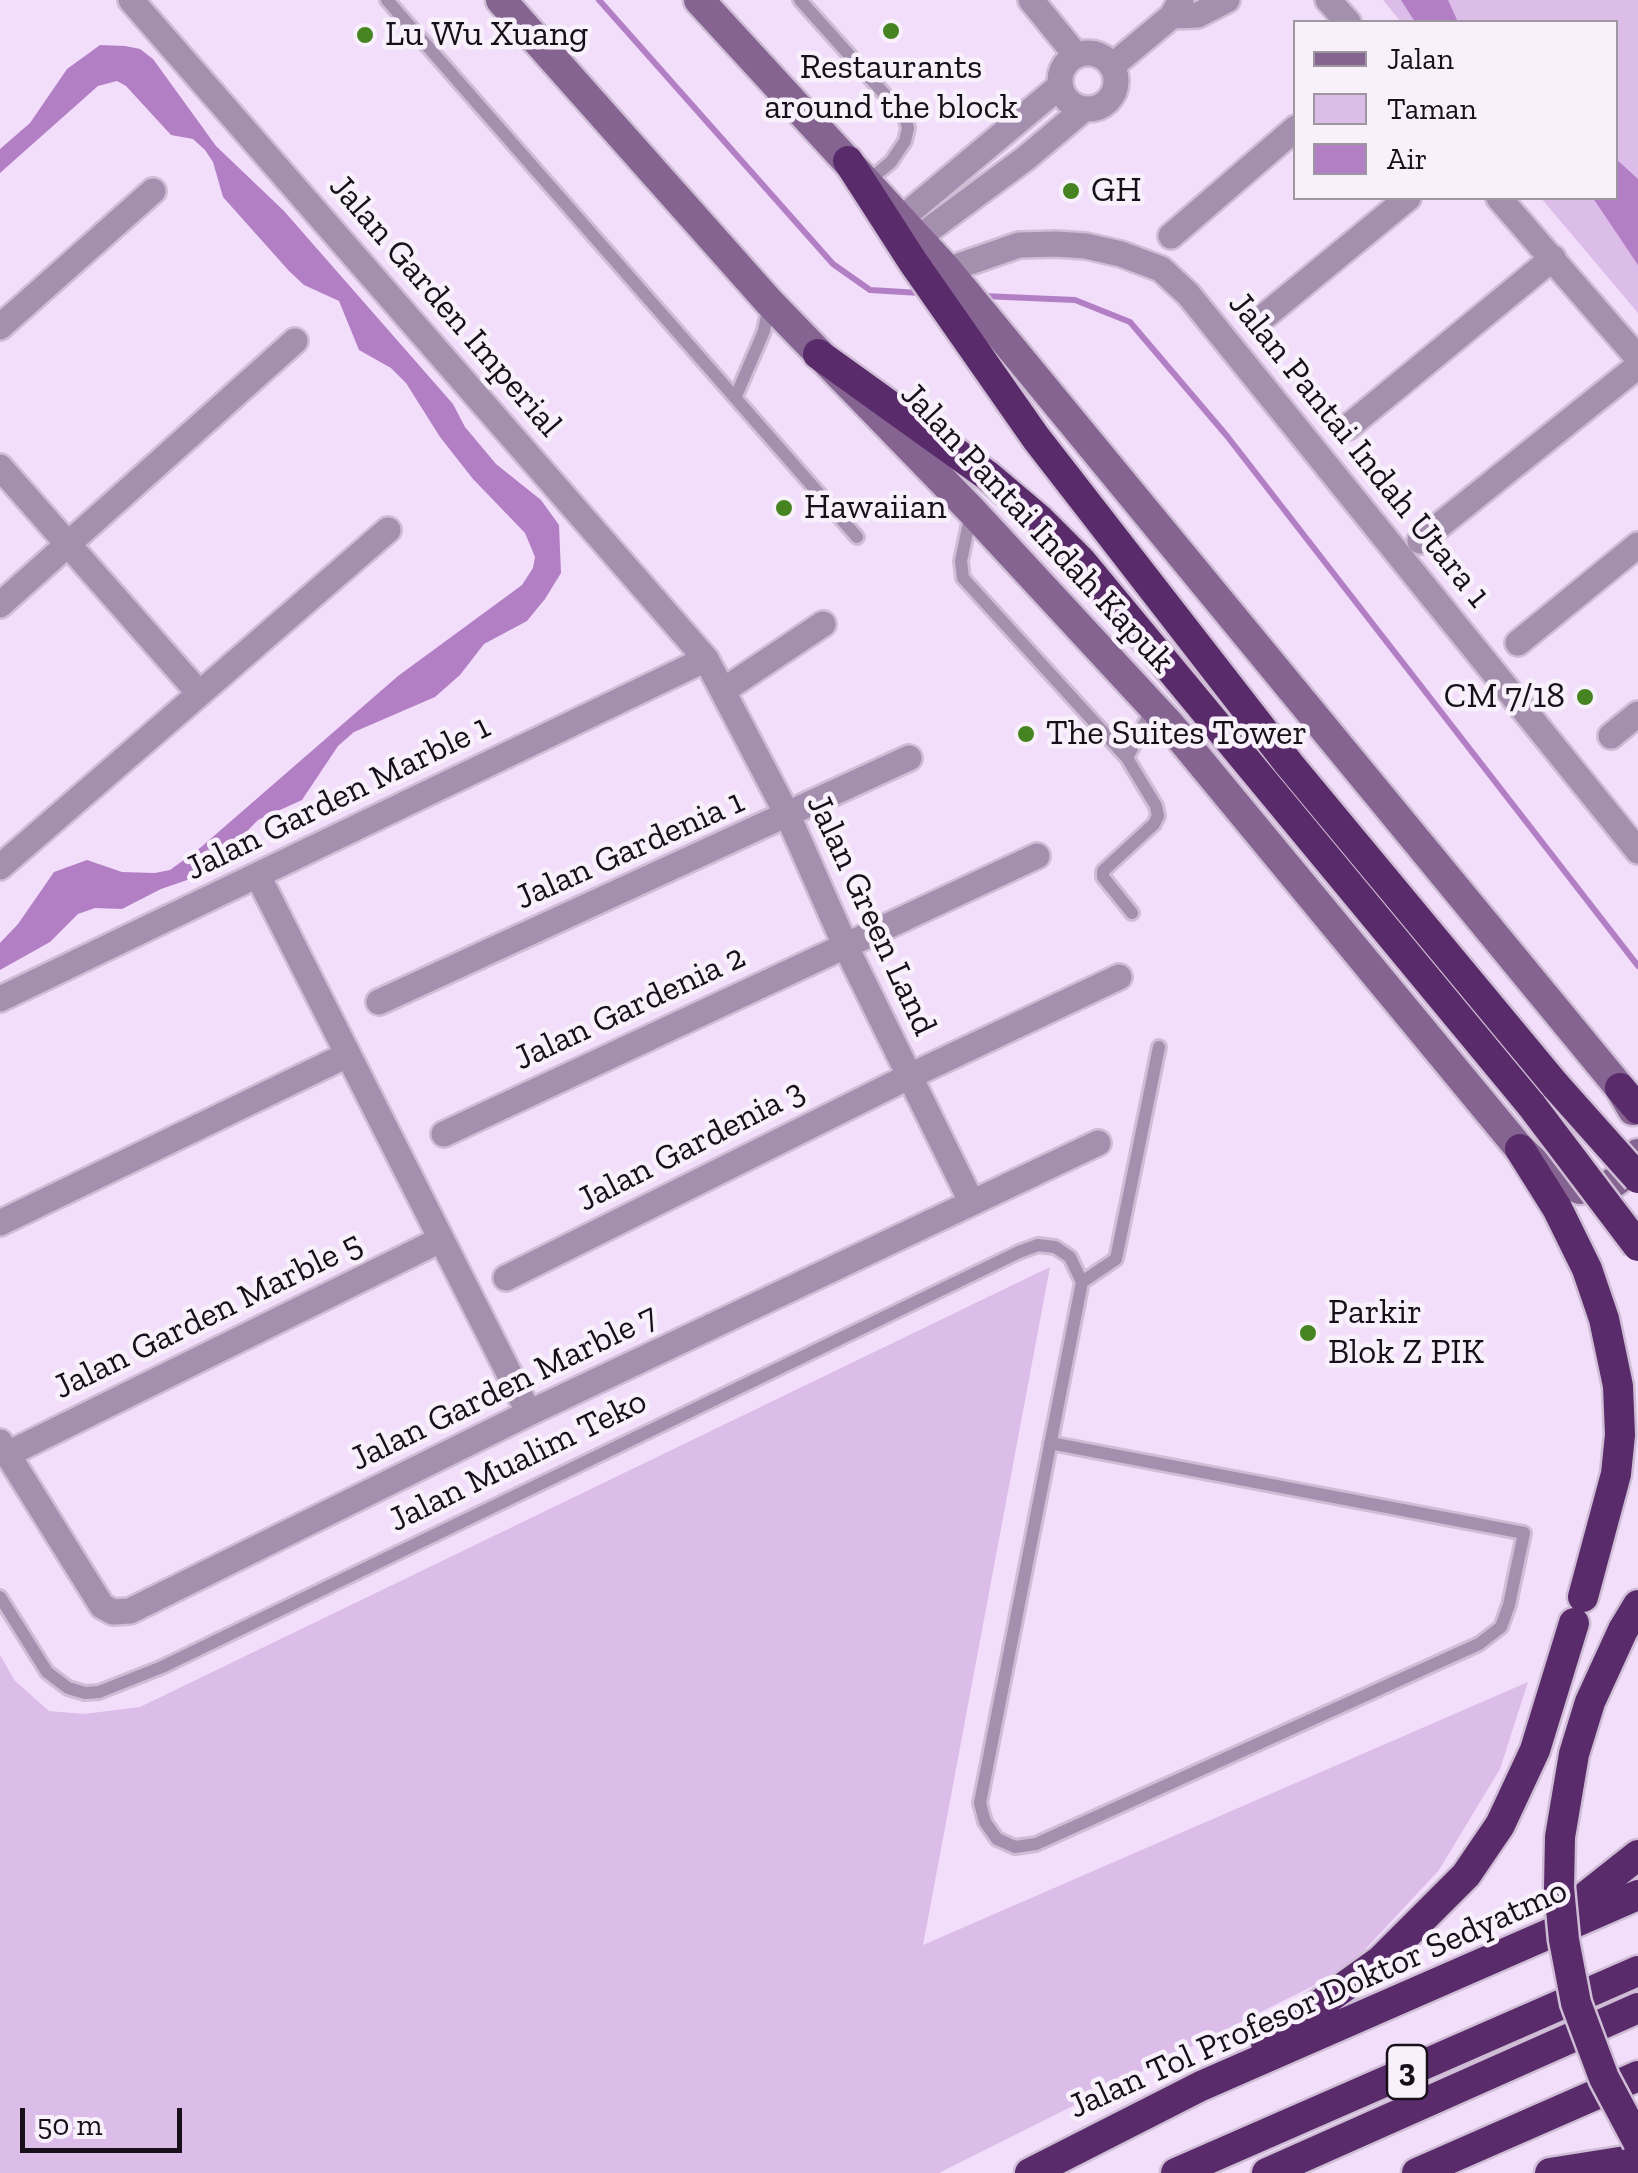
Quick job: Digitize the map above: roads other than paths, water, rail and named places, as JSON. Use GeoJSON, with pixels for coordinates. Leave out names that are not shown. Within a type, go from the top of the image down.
{"type":"FeatureCollection","features":[{"type":"Feature","properties":{"kind":"highway"},"geometry":{"type":"LineString","coordinates":[[869,168],[911,240],[948,285],[1036,438],[1289,764],[1556,1086],[1638,1178]]}},
{"type":"Feature","properties":{"kind":"highway"},"geometry":{"type":"LineString","coordinates":[[818,354],[988,476],[1081,561],[1532,1106],[1638,1246]]}},
{"type":"Feature","properties":{"kind":"highway"},"geometry":{"type":"LineString","coordinates":[[1201,2086],[1380,1962],[1466,1875],[1500,1825],[1535,1750],[1616,1474],[1620,1435],[1618,1386],[1604,1318],[1587,1269],[1558,1208],[1520,1149]]}},
{"type":"Feature","properties":{"kind":"highway"},"geometry":{"type":"LineString","coordinates":[[1631,1618],[1590,1702],[1574,1754],[1560,1837],[1558,1888],[1576,2003],[1604,2078],[1638,2142]]}},
{"type":"Feature","properties":{"kind":"highway"},"geometry":{"type":"LineString","coordinates":[[1522,1945],[1638,1854]]}},
{"type":"Feature","properties":{"kind":"highway","name":"Jalan Tol Profesor Doktor Sedyatmo"},"geometry":{"type":"LineString","coordinates":[[1030,2173],[1201,2086],[1638,1895]]}},
{"type":"Feature","properties":{"kind":"highway","name":"3"},"geometry":{"type":"LineString","coordinates":[[1176,2173],[1638,1971]]}},
{"type":"Feature","properties":{"kind":"highway","name":"3"},"geometry":{"type":"LineString","coordinates":[[1267,2173],[1638,2008]]}},
{"type":"Feature","properties":{"kind":"highway"},"geometry":{"type":"LineString","coordinates":[[1417,2173],[1638,2076]]}},
{"type":"Feature","properties":{"kind":"highway"},"geometry":{"type":"LineString","coordinates":[[1550,2173],[1638,2158]]}},
{"type":"Feature","properties":{"kind":"main road","name":"Jalan Pantai Indah Kapuk"},"geometry":{"type":"LineString","coordinates":[[501,0],[818,354],[971,510],[1153,706],[1520,1149],[1548,1176],[1580,1190],[1610,1185],[1628,1172],[1638,1154]]}},
{"type":"Feature","properties":{"kind":"main road"},"geometry":{"type":"LineString","coordinates":[[699,0],[869,168],[911,240]]}},
{"type":"Feature","properties":{"kind":"main road"},"geometry":{"type":"LineString","coordinates":[[948,285],[994,329],[1629,1098],[1638,1122]]}},
{"type":"Feature","properties":{"kind":"street","name":"Jalan Garden Imperial"},"geometry":{"type":"LineString","coordinates":[[131,0],[706,659]]}},
{"type":"Feature","properties":{"kind":"street"},"geometry":{"type":"LineString","coordinates":[[1031,0],[1076,55]]}},
{"type":"Feature","properties":{"kind":"street"},"geometry":{"type":"LineString","coordinates":[[1112,66],[1186,8],[1227,0]]}},
{"type":"Feature","properties":{"kind":"street"},"geometry":{"type":"LineString","coordinates":[[1328,0],[1346,20]]}},
{"type":"Feature","properties":{"kind":"street"},"geometry":{"type":"LineString","coordinates":[[911,240],[1060,86],[1064,67],[1076,55],[1096,54],[1112,66],[1116,76],[1112,96],[1095,109],[1084,109],[1068,101],[1060,86]]}},
{"type":"Feature","properties":{"kind":"street"},"geometry":{"type":"LineString","coordinates":[[911,240],[1026,158],[1084,109]]}},
{"type":"Feature","properties":{"kind":"street"},"geometry":{"type":"LineString","coordinates":[[1172,236],[1293,131]]}},
{"type":"Feature","properties":{"kind":"street"},"geometry":{"type":"LineString","coordinates":[[0,327],[152,190]]}},
{"type":"Feature","properties":{"kind":"street"},"geometry":{"type":"LineString","coordinates":[[1260,320],[1406,200]]}},
{"type":"Feature","properties":{"kind":"street"},"geometry":{"type":"LineString","coordinates":[[1501,200],[1638,358]]}},
{"type":"Feature","properties":{"kind":"street","name":"Jalan Pantai Indah Utara 1"},"geometry":{"type":"LineString","coordinates":[[948,285],[1019,245],[1086,246],[1162,269],[1188,294],[1638,852]]}},
{"type":"Feature","properties":{"kind":"street"},"geometry":{"type":"LineString","coordinates":[[1348,428],[1552,258]]}},
{"type":"Feature","properties":{"kind":"street"},"geometry":{"type":"LineString","coordinates":[[0,605],[294,341]]}},
{"type":"Feature","properties":{"kind":"street"},"geometry":{"type":"LineString","coordinates":[[1420,541],[1638,366]]}},
{"type":"Feature","properties":{"kind":"street"},"geometry":{"type":"LineString","coordinates":[[0,466],[198,693]]}},
{"type":"Feature","properties":{"kind":"street"},"geometry":{"type":"LineString","coordinates":[[0,867],[388,530]]}},
{"type":"Feature","properties":{"kind":"street"},"geometry":{"type":"LineString","coordinates":[[1518,643],[1638,545]]}},
{"type":"Feature","properties":{"kind":"street"},"geometry":{"type":"LineString","coordinates":[[724,690],[822,624]]}},
{"type":"Feature","properties":{"kind":"street","name":"Jalan Green Land"},"geometry":{"type":"LineString","coordinates":[[706,659],[788,816],[845,945],[970,1202]]}},
{"type":"Feature","properties":{"kind":"street","name":"Jalan Garden Marble 1"},"geometry":{"type":"LineString","coordinates":[[0,999],[706,659]]}},
{"type":"Feature","properties":{"kind":"street"},"geometry":{"type":"LineString","coordinates":[[1611,736],[1638,714]]}},
{"type":"Feature","properties":{"kind":"street","name":"Jalan Gardenia 1"},"geometry":{"type":"LineString","coordinates":[[379,1002],[909,758]]}},
{"type":"Feature","properties":{"kind":"street","name":"Jalan Gardenia 2"},"geometry":{"type":"LineString","coordinates":[[444,1134],[1037,856]]}},
{"type":"Feature","properties":{"kind":"street"},"geometry":{"type":"LineString","coordinates":[[258,876],[529,1413]]}},
{"type":"Feature","properties":{"kind":"street","name":"Jalan Gardenia 3"},"geometry":{"type":"LineString","coordinates":[[506,1278],[908,1077],[1119,977]]}},
{"type":"Feature","properties":{"kind":"street"},"geometry":{"type":"LineString","coordinates":[[0,1223],[348,1055]]}},
{"type":"Feature","properties":{"kind":"street","name":"Jalan Garden Marble 7"},"geometry":{"type":"LineString","coordinates":[[4,1448],[102,1606],[113,1612],[130,1611],[529,1413],[1098,1142]]}},
{"type":"Feature","properties":{"kind":"street","name":"Jalan Garden Marble 5"},"geometry":{"type":"LineString","coordinates":[[4,1448],[440,1240]]}},
{"type":"Feature","properties":{"kind":"lane"},"geometry":{"type":"LineString","coordinates":[[386,0],[857,537]]}},
{"type":"Feature","properties":{"kind":"lane"},"geometry":{"type":"LineString","coordinates":[[800,0],[904,116],[908,128],[905,141],[869,168]]}},
{"type":"Feature","properties":{"kind":"lane"},"geometry":{"type":"LineString","coordinates":[[736,396],[764,330],[770,302]]}},
{"type":"Feature","properties":{"kind":"lane"},"geometry":{"type":"LineString","coordinates":[[971,510],[961,561],[963,578],[1127,758],[1156,806],[1158,816],[1154,824],[1103,871],[1103,877],[1132,913]]}},
{"type":"Feature","properties":{"kind":"lane"},"geometry":{"type":"LineString","coordinates":[[1127,758],[1153,706]]}},
{"type":"Feature","properties":{"kind":"lane"},"geometry":{"type":"LineString","coordinates":[[1050,1443],[1524,1533],[1509,1605],[1500,1627],[1479,1644],[1036,1844],[1015,1847],[997,1839],[984,1822],[980,1803],[1050,1443],[1082,1282],[1116,1259],[1158,1048]]}},
{"type":"Feature","properties":{"kind":"lane","name":"Jalan Mualim Teko"},"geometry":{"type":"LineString","coordinates":[[0,1597],[46,1672],[68,1688],[100,1692],[162,1667],[1019,1252],[1038,1246],[1055,1247],[1070,1257],[1082,1282]]}},
{"type":"Feature","properties":{"kind":"water"},"geometry":{"type":"Polygon","coordinates":[[[1401,0],[1448,0],[1457,20],[1414,20],[1401,0]]]}},
{"type":"Feature","properties":{"kind":"water"},"geometry":{"type":"Polygon","coordinates":[[[100,45],[140,49],[153,59],[216,146],[284,211],[453,404],[465,427],[496,464],[541,500],[559,525],[561,573],[527,621],[484,644],[460,675],[435,697],[354,732],[338,746],[302,800],[258,820],[196,877],[122,909],[95,908],[78,914],[50,942],[0,970],[0,943],[54,872],[87,860],[122,872],[170,870],[398,676],[522,585],[535,557],[525,533],[473,479],[440,437],[406,383],[391,368],[359,350],[339,301],[304,285],[289,271],[223,197],[213,162],[205,150],[193,139],[171,135],[126,86],[117,81],[98,86],[0,173],[0,149],[30,123],[67,69],[100,45]]]}},
{"type":"Feature","properties":{"kind":"water"},"geometry":{"type":"Polygon","coordinates":[[[1618,161],[1638,179],[1638,265],[1594,200],[1618,200],[1618,161]]]}},
{"type":"Feature","properties":{"kind":"waterway"},"geometry":{"type":"LineString","coordinates":[[599,0],[833,264],[870,290],[920,293]]}},
{"type":"Feature","properties":{"kind":"waterway"},"geometry":{"type":"LineString","coordinates":[[983,296],[1075,300],[1130,322],[1227,436],[1638,966]]}},
{"type":"Feature","properties":{"kind":"place","name":"Restaurants around the block"},"geometry":{"type":"Point","coordinates":[891,31]}},
{"type":"Feature","properties":{"kind":"place","name":"Lu Wu Xuang"},"geometry":{"type":"Point","coordinates":[365,35]}},
{"type":"Feature","properties":{"kind":"place","name":"GH"},"geometry":{"type":"Point","coordinates":[1071,191]}},
{"type":"Feature","properties":{"kind":"place","name":"Hawaiian"},"geometry":{"type":"Point","coordinates":[784,508]}},
{"type":"Feature","properties":{"kind":"place","name":"CM 7/18"},"geometry":{"type":"Point","coordinates":[1585,697]}},
{"type":"Feature","properties":{"kind":"place","name":"The Suites Tower"},"geometry":{"type":"Point","coordinates":[1026,734]}},
{"type":"Feature","properties":{"kind":"place","name":"Parkir Blok Z PIK"},"geometry":{"type":"Point","coordinates":[1308,1333]}}]}
